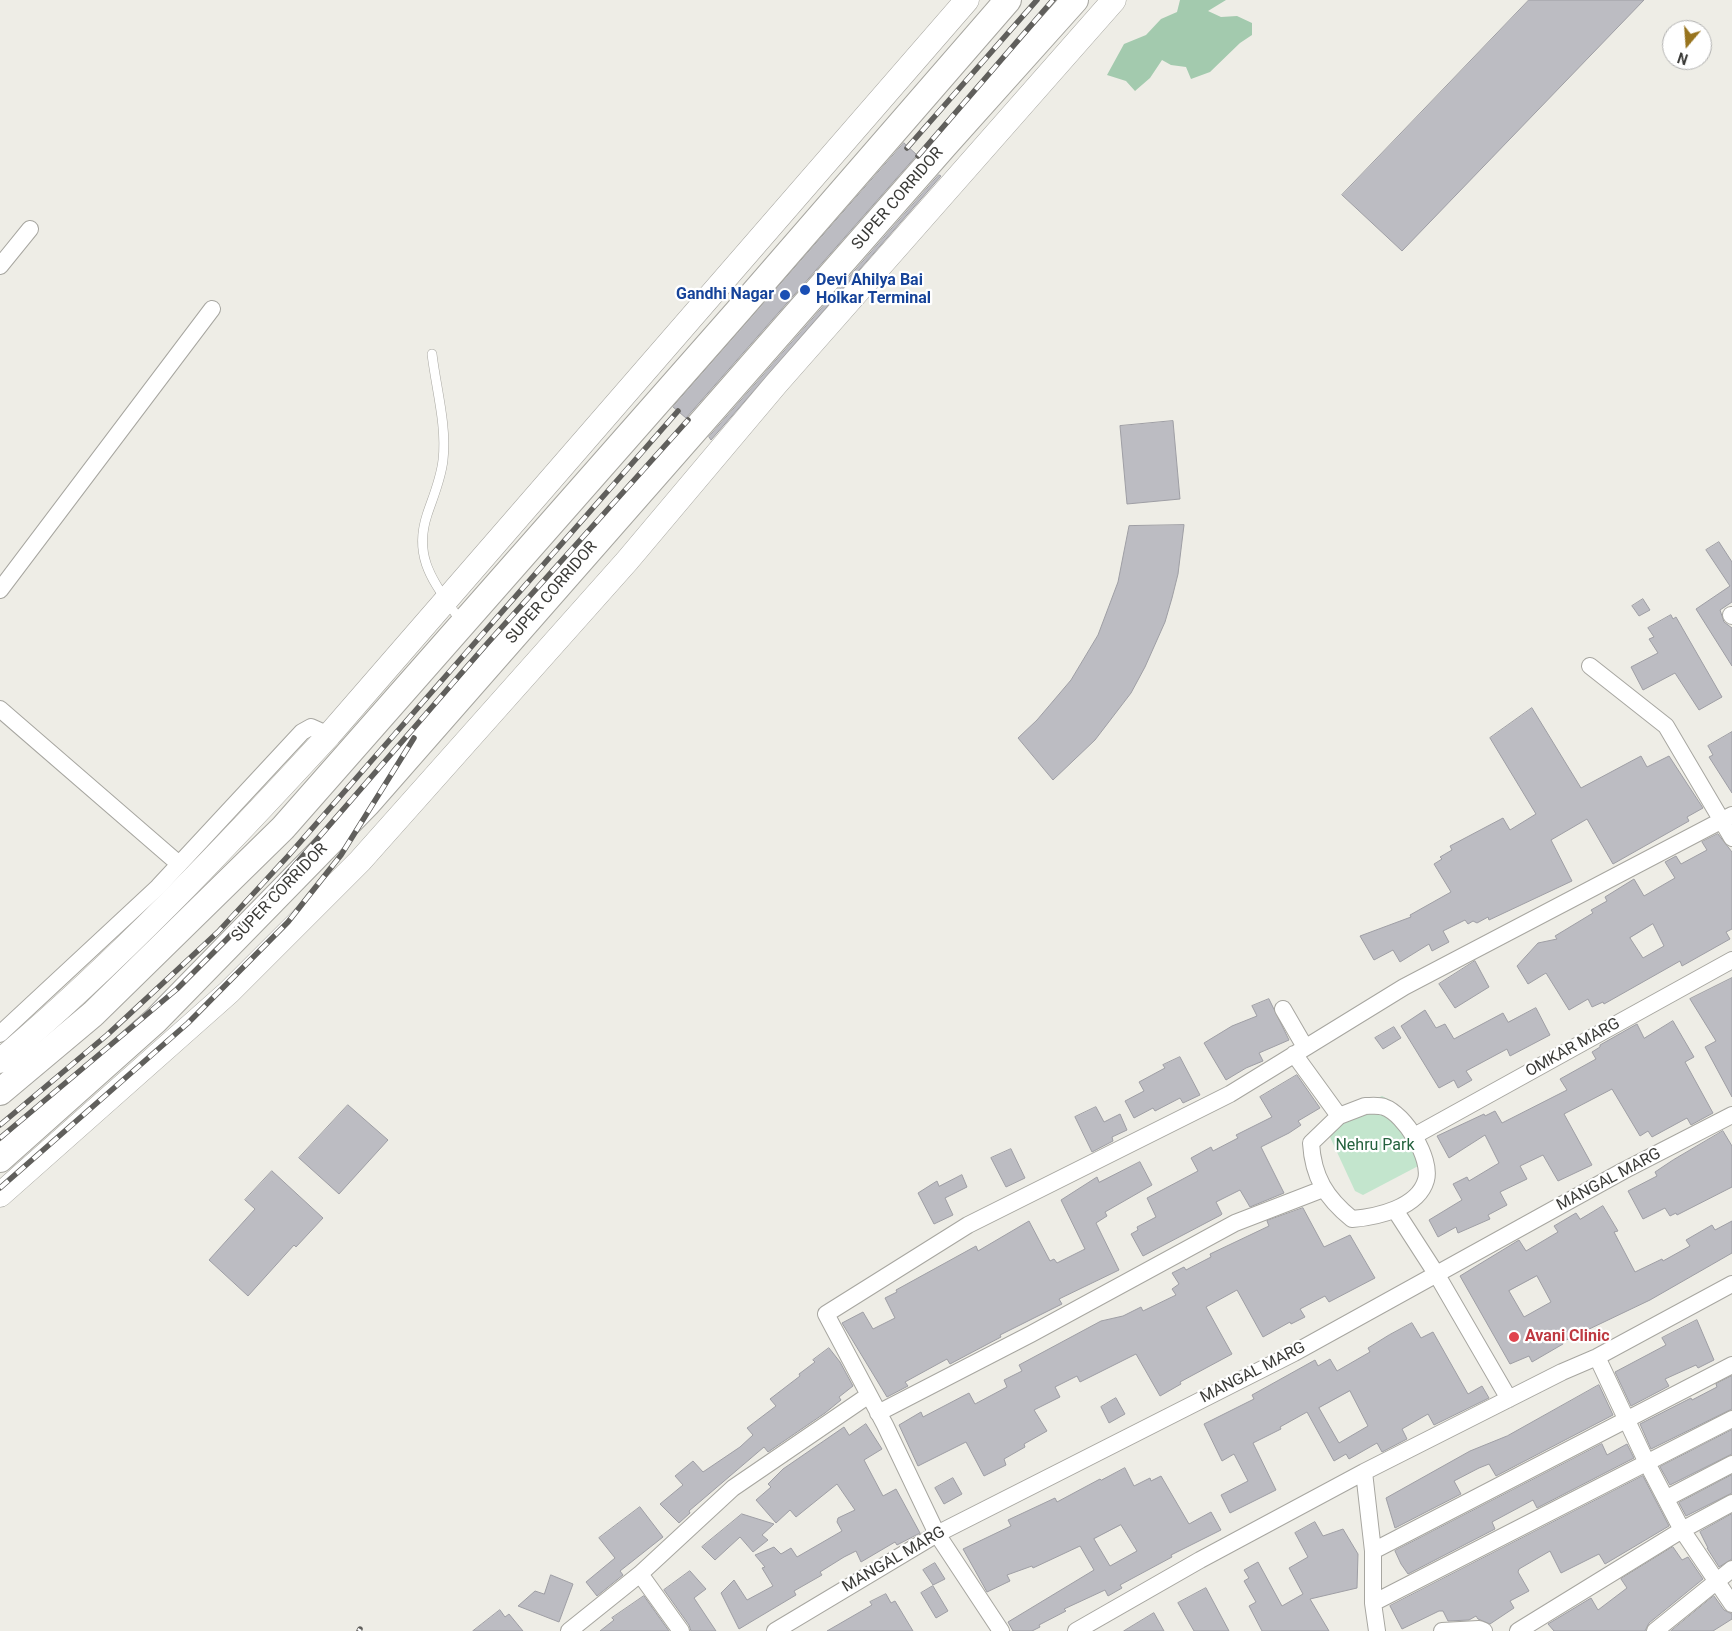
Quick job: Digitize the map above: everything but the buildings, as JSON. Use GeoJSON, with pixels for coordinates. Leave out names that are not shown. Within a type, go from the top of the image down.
{"type":"FeatureCollection","features":[{"type":"Feature","properties":{"kind":"main road"},"geometry":{"type":"LineString","coordinates":[[0,1092],[93,1014],[283,828],[1008,0]]}},
{"type":"Feature","properties":{"kind":"main road","name":"SUPER CORRIDOR"},"geometry":{"type":"LineString","coordinates":[[0,1159],[156,1020],[367,804],[938,152],[1075,0]]}},
{"type":"Feature","properties":{"kind":"street"},"geometry":{"type":"LineString","coordinates":[[0,1062],[93,978],[222,851],[329,735],[967,0]]}},
{"type":"Feature","properties":{"kind":"street"},"geometry":{"type":"LineString","coordinates":[[0,1195],[229,992],[360,861],[627,561],[783,376],[1114,0]]}},
{"type":"Feature","properties":{"kind":"street"},"geometry":{"type":"LineString","coordinates":[[0,266],[30,229]]}},
{"type":"Feature","properties":{"kind":"street"},"geometry":{"type":"LineString","coordinates":[[0,590],[212,309]]}},
{"type":"Feature","properties":{"kind":"street"},"geometry":{"type":"LineString","coordinates":[[1590,666],[1666,726],[1726,818],[1732,838]]}},
{"type":"Feature","properties":{"kind":"street"},"geometry":{"type":"LineString","coordinates":[[0,709],[180,864]]}},
{"type":"Feature","properties":{"kind":"street"},"geometry":{"type":"LineString","coordinates":[[0,1034],[180,864],[302,732],[311,727],[329,735]]}},
{"type":"Feature","properties":{"kind":"street"},"geometry":{"type":"LineString","coordinates":[[1001,1631],[937,1534],[869,1395],[826,1314],[968,1225],[1230,1094],[1404,987],[1726,818]]}},
{"type":"Feature","properties":{"kind":"street","name":"OMKAR MARG"},"geometry":{"type":"LineString","coordinates":[[1414,1136],[1732,960]]}},
{"type":"Feature","properties":{"kind":"street"},"geometry":{"type":"LineString","coordinates":[[1284,1009],[1300,1051],[1339,1116]]}},
{"type":"Feature","properties":{"kind":"street"},"geometry":{"type":"LineString","coordinates":[[1365,1106],[1384,1106],[1398,1116],[1414,1136],[1426,1163],[1426,1179],[1418,1194],[1395,1210],[1373,1217],[1352,1219],[1339,1208],[1323,1189],[1312,1164],[1311,1144],[1339,1116],[1365,1106]]}},
{"type":"Feature","properties":{"kind":"street","name":"MANGAL MARG"},"geometry":{"type":"LineString","coordinates":[[775,1631],[937,1534],[1294,1353],[1624,1171],[1732,1115]]}},
{"type":"Feature","properties":{"kind":"street"},"geometry":{"type":"LineString","coordinates":[[878,1413],[1031,1334],[1235,1223],[1323,1189]]}},
{"type":"Feature","properties":{"kind":"street"},"geometry":{"type":"LineString","coordinates":[[1395,1210],[1437,1274],[1509,1399]]}},
{"type":"Feature","properties":{"kind":"street"},"geometry":{"type":"LineString","coordinates":[[1076,1631],[1200,1560],[1364,1472],[1597,1357],[1732,1284]]}},
{"type":"Feature","properties":{"kind":"street"},"geometry":{"type":"LineString","coordinates":[[1597,1357],[1647,1463],[1667,1498],[1682,1530],[1732,1604]]}},
{"type":"Feature","properties":{"kind":"street"},"geometry":{"type":"LineString","coordinates":[[1373,1551],[1732,1365]]}},
{"type":"Feature","properties":{"kind":"street"},"geometry":{"type":"LineString","coordinates":[[569,1631],[640,1574],[733,1488],[869,1395]]}},
{"type":"Feature","properties":{"kind":"street"},"geometry":{"type":"LineString","coordinates":[[1373,1603],[1732,1419]]}},
{"type":"Feature","properties":{"kind":"street"},"geometry":{"type":"LineString","coordinates":[[1667,1498],[1732,1464]]}},
{"type":"Feature","properties":{"kind":"street"},"geometry":{"type":"LineString","coordinates":[[1364,1472],[1373,1551],[1373,1603],[1377,1631]]}},
{"type":"Feature","properties":{"kind":"street"},"geometry":{"type":"LineString","coordinates":[[1518,1631],[1682,1530],[1732,1503]]}},
{"type":"Feature","properties":{"kind":"street"},"geometry":{"type":"LineString","coordinates":[[1657,1630],[1716,1580],[1732,1569]]}},
{"type":"Feature","properties":{"kind":"street"},"geometry":{"type":"LineString","coordinates":[[640,1574],[681,1631]]}},
{"type":"Feature","properties":{"kind":"street"},"geometry":{"type":"LineString","coordinates":[[1442,1631],[1479,1629],[1484,1631]]}},
{"type":"Feature","properties":{"kind":"lane"},"geometry":{"type":"LineString","coordinates":[[432,354],[443,441],[443,460],[424,525],[421,543],[426,569],[463,624]]}},
{"type":"Feature","properties":{"kind":"green space"},"geometry":{"type":"Polygon","coordinates":[[[1180,0],[1226,0],[1208,11],[1221,17],[1237,16],[1252,23],[1252,35],[1240,43],[1210,72],[1191,79],[1186,67],[1171,65],[1162,60],[1150,78],[1135,91],[1126,81],[1107,75],[1124,44],[1146,35],[1161,19],[1177,12],[1180,0]]]}},
{"type":"Feature","properties":{"kind":"green space","name":"Nehru Park"},"geometry":{"type":"Polygon","coordinates":[[[1382,1096],[1390,1100],[1426,1153],[1422,1164],[1363,1195],[1355,1191],[1330,1137],[1333,1120],[1382,1096]]]}},
{"type":"Feature","properties":{"kind":"railway"},"geometry":{"type":"LineString","coordinates":[[907,148],[1037,0]]}},
{"type":"Feature","properties":{"kind":"railway"},"geometry":{"type":"LineString","coordinates":[[918,156],[1053,0]]}},
{"type":"Feature","properties":{"kind":"railway"},"geometry":{"type":"LineString","coordinates":[[0,1125],[107,1035],[218,932],[288,856],[678,411]]}},
{"type":"Feature","properties":{"kind":"railway"},"geometry":{"type":"LineString","coordinates":[[0,1138],[177,989],[227,939],[274,889],[485,646],[688,420]]}},
{"type":"Feature","properties":{"kind":"railway"},"geometry":{"type":"LineString","coordinates":[[0,1188],[188,1023],[288,922],[341,855],[414,738]]}},
{"type":"Feature","properties":{"kind":"place","name":"Devi Ahilya Bai Holkar Terminal"},"geometry":{"type":"Point","coordinates":[805,290]}},
{"type":"Feature","properties":{"kind":"place","name":"Gandhi Nagar"},"geometry":{"type":"Point","coordinates":[785,295]}},
{"type":"Feature","properties":{"kind":"place","name":"Avani Clinic"},"geometry":{"type":"Point","coordinates":[1514,1337]}}]}
